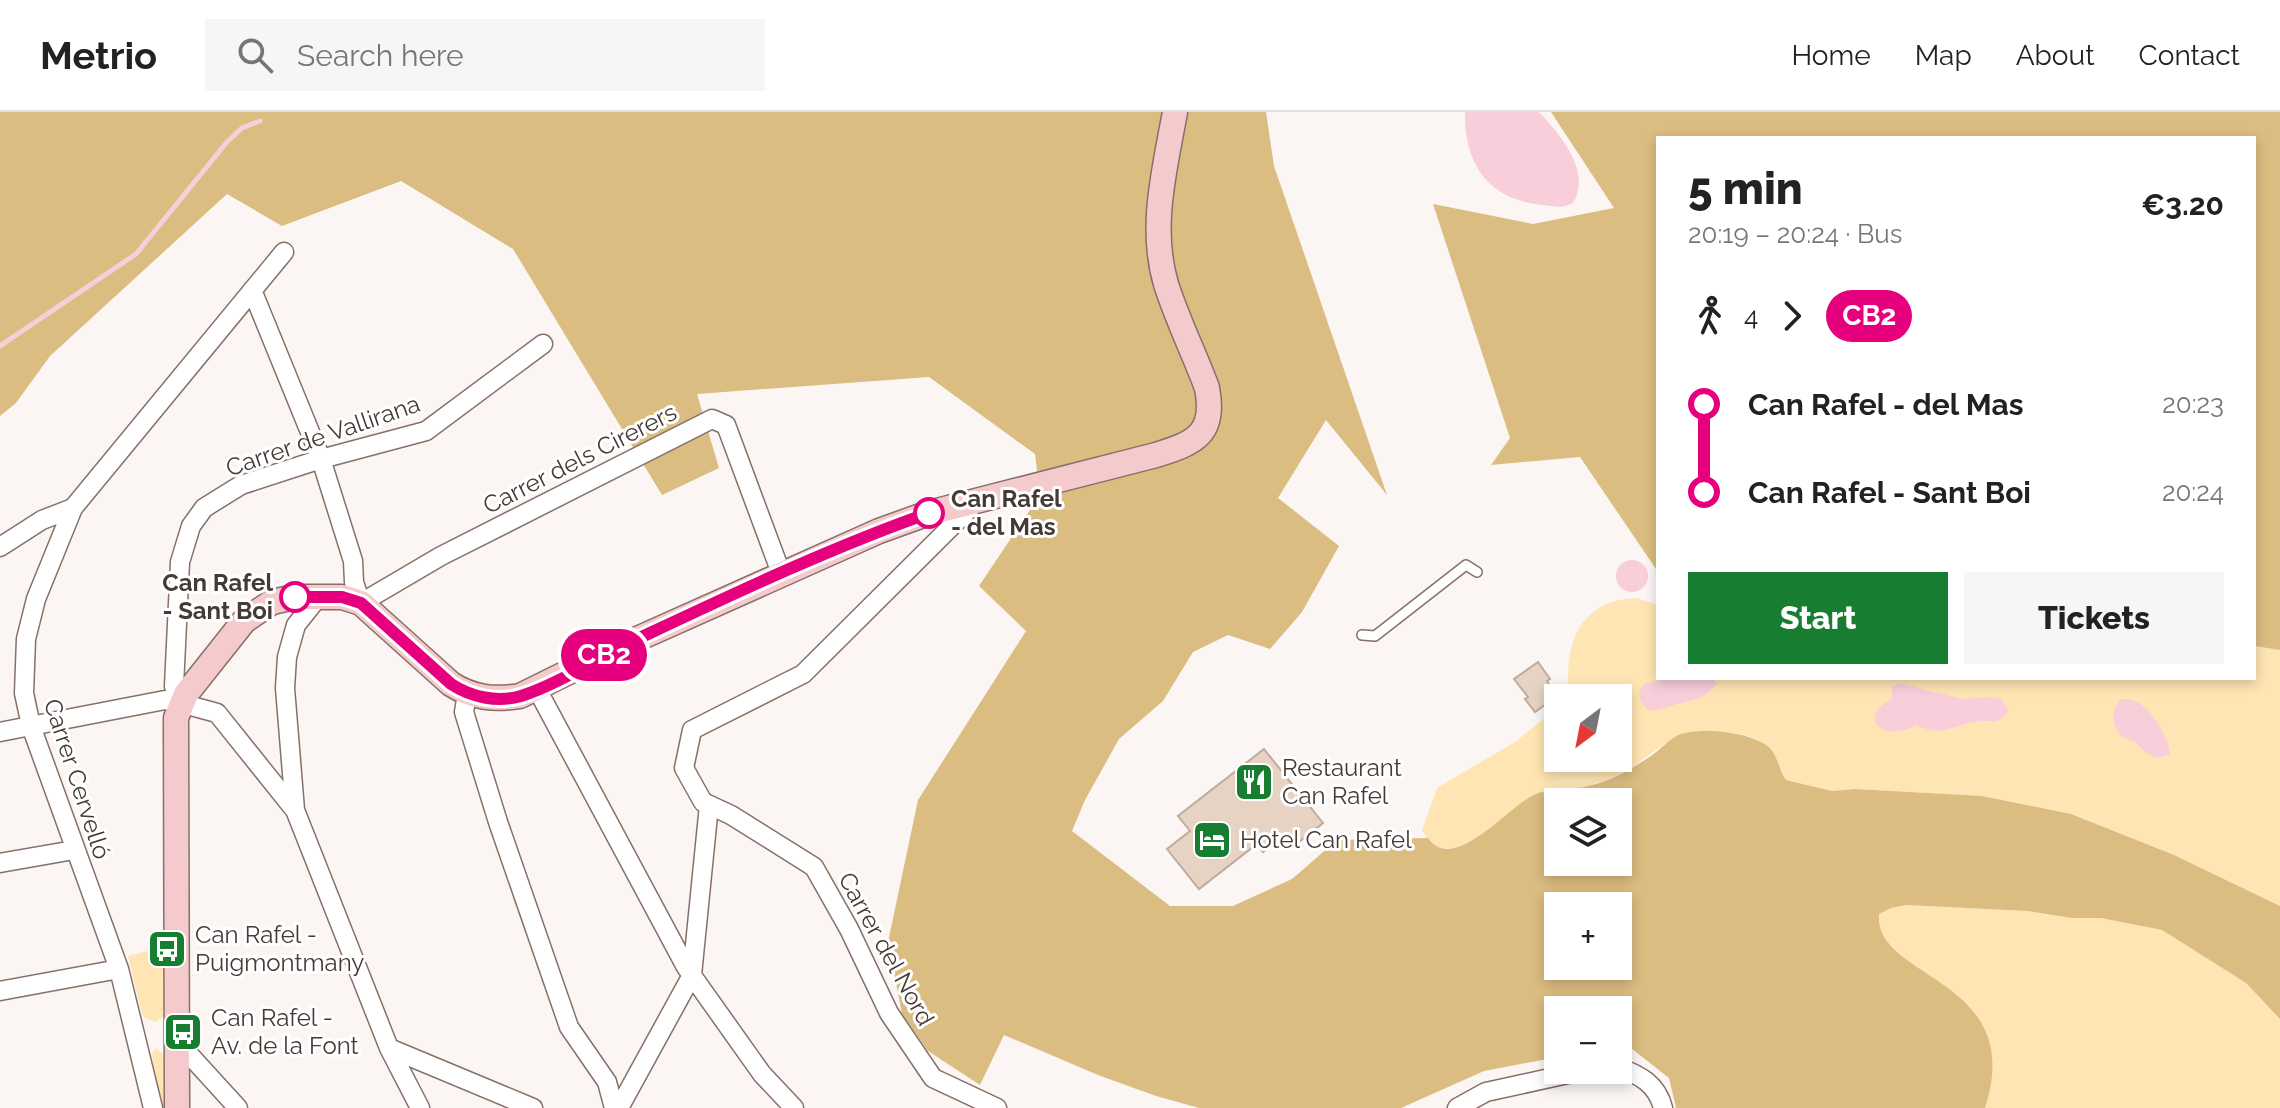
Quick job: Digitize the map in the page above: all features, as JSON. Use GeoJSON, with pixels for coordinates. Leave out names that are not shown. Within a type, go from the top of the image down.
{"type":"FeatureCollection","features":[{"type":"Feature","properties":{"kind":"street"},"geometry":{"type":"LineString","coordinates":[[177,1108],[176,718],[180,704],[244,621],[272,602],[320,595],[342,597],[361,603],[451,684],[467,694],[503,699],[520,696],[781,573],[879,531],[929,513],[1192,443],[1210,418],[1211,406],[1207,388],[1166,283],[1159,245],[1161,189],[1175,112]]}},
{"type":"Feature","properties":{"kind":"street","name":"Carrer Cervelló"},"geometry":{"type":"LineString","coordinates":[[153,1108],[119,969],[31,726],[24,693],[26,639],[36,599],[73,508],[284,252]]}},
{"type":"Feature","properties":{"kind":"street"},"geometry":{"type":"LineString","coordinates":[[252,290],[321,459],[353,561],[354,582],[361,603]]}},
{"type":"Feature","properties":{"kind":"street","name":"Carrer de Vallirana"},"geometry":{"type":"LineString","coordinates":[[180,704],[174,686],[180,562],[191,526],[204,508],[241,485],[321,459],[426,431],[543,344]]}},
{"type":"Feature","properties":{"kind":"street","name":"Carrer dels Cirerers"},"geometry":{"type":"LineString","coordinates":[[361,603],[455,549],[712,419],[726,425],[781,573]]}},
{"type":"Feature","properties":{"kind":"street","name":"Carrer del Nord"},"geometry":{"type":"LineString","coordinates":[[979,499],[803,674],[692,730],[684,768],[703,802],[731,815],[814,867],[849,929],[889,1013],[933,1078],[997,1108]]}},
{"type":"Feature","properties":{"kind":"street"},"geometry":{"type":"LineString","coordinates":[[0,547],[42,520],[73,508]]}},
{"type":"Feature","properties":{"kind":"street"},"geometry":{"type":"LineString","coordinates":[[320,595],[296,625],[287,657],[285,688],[295,810],[389,1048],[420,1108]]}},
{"type":"Feature","properties":{"kind":"street"},"geometry":{"type":"LineString","coordinates":[[537,689],[692,975],[762,1074],[794,1108]]}},
{"type":"Feature","properties":{"kind":"street"},"geometry":{"type":"LineString","coordinates":[[467,694],[464,712],[498,822],[569,1027],[607,1082],[616,1108]]}},
{"type":"Feature","properties":{"kind":"street"},"geometry":{"type":"LineString","coordinates":[[0,732],[165,700],[217,713],[295,810]]}},
{"type":"Feature","properties":{"kind":"street"},"geometry":{"type":"LineString","coordinates":[[616,1108],[692,975],[709,805]]}},
{"type":"Feature","properties":{"kind":"street"},"geometry":{"type":"LineString","coordinates":[[0,863],[74,850]]}},
{"type":"Feature","properties":{"kind":"street"},"geometry":{"type":"LineString","coordinates":[[0,991],[119,969]]}},
{"type":"Feature","properties":{"kind":"street"},"geometry":{"type":"LineString","coordinates":[[176,1040],[238,1108]]}},
{"type":"Feature","properties":{"kind":"street"},"geometry":{"type":"LineString","coordinates":[[389,1048],[533,1108]]}},
{"type":"Feature","properties":{"kind":"street"},"geometry":{"type":"LineString","coordinates":[[1632,1072],[1656,1089],[1663,1108]]}},
{"type":"Feature","properties":{"kind":"street"},"geometry":{"type":"LineString","coordinates":[[1457,1108],[1486,1092],[1544,1079]]}},
{"type":"Feature","properties":{"kind":"lane"},"geometry":{"type":"LineString","coordinates":[[1362,635],[1375,636],[1466,565],[1477,572]]}},
{"type":"Feature","properties":{"kind":"shaded area"},"geometry":{"type":"Polygon","coordinates":[[[0,112],[1266,112],[1274,166],[1387,495],[1326,420],[1278,498],[1339,546],[1302,612],[1270,649],[1228,635],[1193,652],[1163,701],[1119,739],[1085,800],[1072,831],[1170,906],[1233,906],[1292,879],[1337,840],[1428,838],[1439,847],[1452,848],[1482,834],[1525,800],[1544,792],[1544,876],[1632,876],[1632,788],[1576,788],[1632,772],[1632,768],[1681,734],[1727,732],[1752,738],[1770,748],[1786,780],[1832,791],[1855,789],[1982,796],[2071,814],[2174,855],[2280,906],[2280,1019],[2246,983],[2162,930],[2101,918],[1906,905],[1879,914],[1884,936],[1899,954],[1969,1006],[1986,1031],[1993,1064],[1985,1108],[1676,1108],[1669,1078],[1632,1049],[1632,996],[1544,996],[1544,1060],[1484,1071],[1401,1108],[1199,1108],[1098,1075],[1004,1035],[980,1085],[928,1051],[902,1014],[888,942],[918,800],[1026,631],[979,586],[1040,495],[1035,454],[929,377],[697,394],[719,468],[662,495],[513,249],[401,181],[282,226],[227,194],[50,356],[16,403],[0,416],[0,112]]]}},
{"type":"Feature","properties":{"kind":"shaded area"},"geometry":{"type":"Polygon","coordinates":[[[1465,112],[1541,114],[1572,155],[1579,179],[1573,203],[1558,207],[1524,202],[1494,187],[1483,176],[1469,148],[1465,112]]]}},
{"type":"Feature","properties":{"kind":"shaded area"},"geometry":{"type":"Polygon","coordinates":[[[1551,112],[2280,112],[2280,650],[2256,646],[2256,136],[1656,136],[1656,569],[1580,457],[1491,465],[1510,438],[1433,204],[1533,224],[1614,208],[1551,112]]]}},
{"type":"Feature","properties":{"kind":"shaded area"},"geometry":{"type":"Polygon","coordinates":[[[1632,560],[1643,565],[1648,576],[1643,587],[1632,592],[1621,587],[1616,576],[1621,565],[1632,560]]]}},
{"type":"Feature","properties":{"kind":"shaded area"},"geometry":{"type":"Polygon","coordinates":[[[1636,598],[1656,604],[1656,680],[2256,680],[2256,646],[2280,650],[2280,906],[2174,855],[2071,814],[1982,796],[1855,789],[1832,791],[1786,780],[1770,748],[1741,734],[1684,734],[1632,767],[1632,684],[1567,684],[1569,660],[1576,634],[1590,615],[1610,603],[1636,598]]]}},
{"type":"Feature","properties":{"kind":"shaded area"},"geometry":{"type":"Polygon","coordinates":[[[1657,680],[1714,680],[1717,684],[1696,699],[1650,710],[1643,705],[1639,692],[1644,684],[1657,680]]]}},
{"type":"Feature","properties":{"kind":"shaded area"},"geometry":{"type":"Polygon","coordinates":[[[1899,683],[1963,699],[2001,699],[2009,711],[1996,721],[1974,722],[1945,730],[1925,729],[1916,725],[1904,730],[1884,730],[1875,720],[1876,713],[1892,699],[1892,687],[1899,683]]]}},
{"type":"Feature","properties":{"kind":"shaded area"},"geometry":{"type":"Polygon","coordinates":[[[2120,699],[2139,703],[2152,715],[2166,739],[2170,754],[2152,756],[2120,734],[2114,720],[2120,699]]]}},
{"type":"Feature","properties":{"kind":"shaded area"},"geometry":{"type":"Polygon","coordinates":[[[1544,718],[1544,772],[1623,772],[1591,785],[1544,788],[1488,830],[1459,846],[1445,848],[1431,843],[1422,830],[1437,788],[1515,742],[1544,718]]]}},
{"type":"Feature","properties":{"kind":"shaded area"},"geometry":{"type":"Polygon","coordinates":[[[1906,905],[2101,918],[2162,930],[2246,983],[2280,1019],[2280,1108],[1985,1108],[1993,1064],[1986,1031],[1969,1006],[1899,954],[1883,936],[1878,914],[1906,905]]]}},
{"type":"Feature","properties":{"kind":"shaded area"},"geometry":{"type":"Polygon","coordinates":[[[167,946],[166,1015],[156,1022],[145,1018],[142,1013],[128,956],[167,946]]]}},
{"type":"Feature","properties":{"kind":"shaded area"},"geometry":{"type":"Polygon","coordinates":[[[156,1048],[162,1053],[168,1067],[171,1108],[159,1108],[152,1053],[156,1048]]]}},
{"type":"Feature","properties":{"kind":"building"},"geometry":{"type":"Polygon","coordinates":[[[1538,662],[1550,679],[1547,681],[1549,684],[1544,684],[1544,705],[1535,712],[1514,679],[1538,662]]]}},
{"type":"Feature","properties":{"kind":"building"},"geometry":{"type":"Polygon","coordinates":[[[1264,749],[1323,823],[1294,846],[1285,835],[1263,852],[1257,844],[1199,889],[1167,849],[1190,831],[1178,816],[1264,749]]]}},
{"type":"Feature","properties":{"kind":"waterway"},"geometry":{"type":"LineString","coordinates":[[0,346],[136,254],[227,142],[242,128],[260,121]]}},
{"type":"Feature","properties":{"kind":"bus line","name":"CB2"},"geometry":{"type":"LineString","coordinates":[[295,597],[342,597],[361,603],[451,684],[467,694],[503,699],[537,689],[615,649],[831,551],[929,513]]}},
{"type":"Feature","properties":{"kind":"place","name":"Can Rafel - del Mas"},"geometry":{"type":"Point","coordinates":[929,513]}},
{"type":"Feature","properties":{"kind":"place","name":"Can Rafel - Sant Boi"},"geometry":{"type":"Point","coordinates":[295,597]}},
{"type":"Feature","properties":{"kind":"place","name":"Restaurant Can Rafel"},"geometry":{"type":"Point","coordinates":[1254,782]}},
{"type":"Feature","properties":{"kind":"place","name":"Hotel Can Rafel"},"geometry":{"type":"Point","coordinates":[1212,840]}},
{"type":"Feature","properties":{"kind":"place","name":"Can Rafel - Puigmontmany"},"geometry":{"type":"Point","coordinates":[167,949]}},
{"type":"Feature","properties":{"kind":"place","name":"Can Rafel - Av. de la Font"},"geometry":{"type":"Point","coordinates":[183,1032]}}]}
